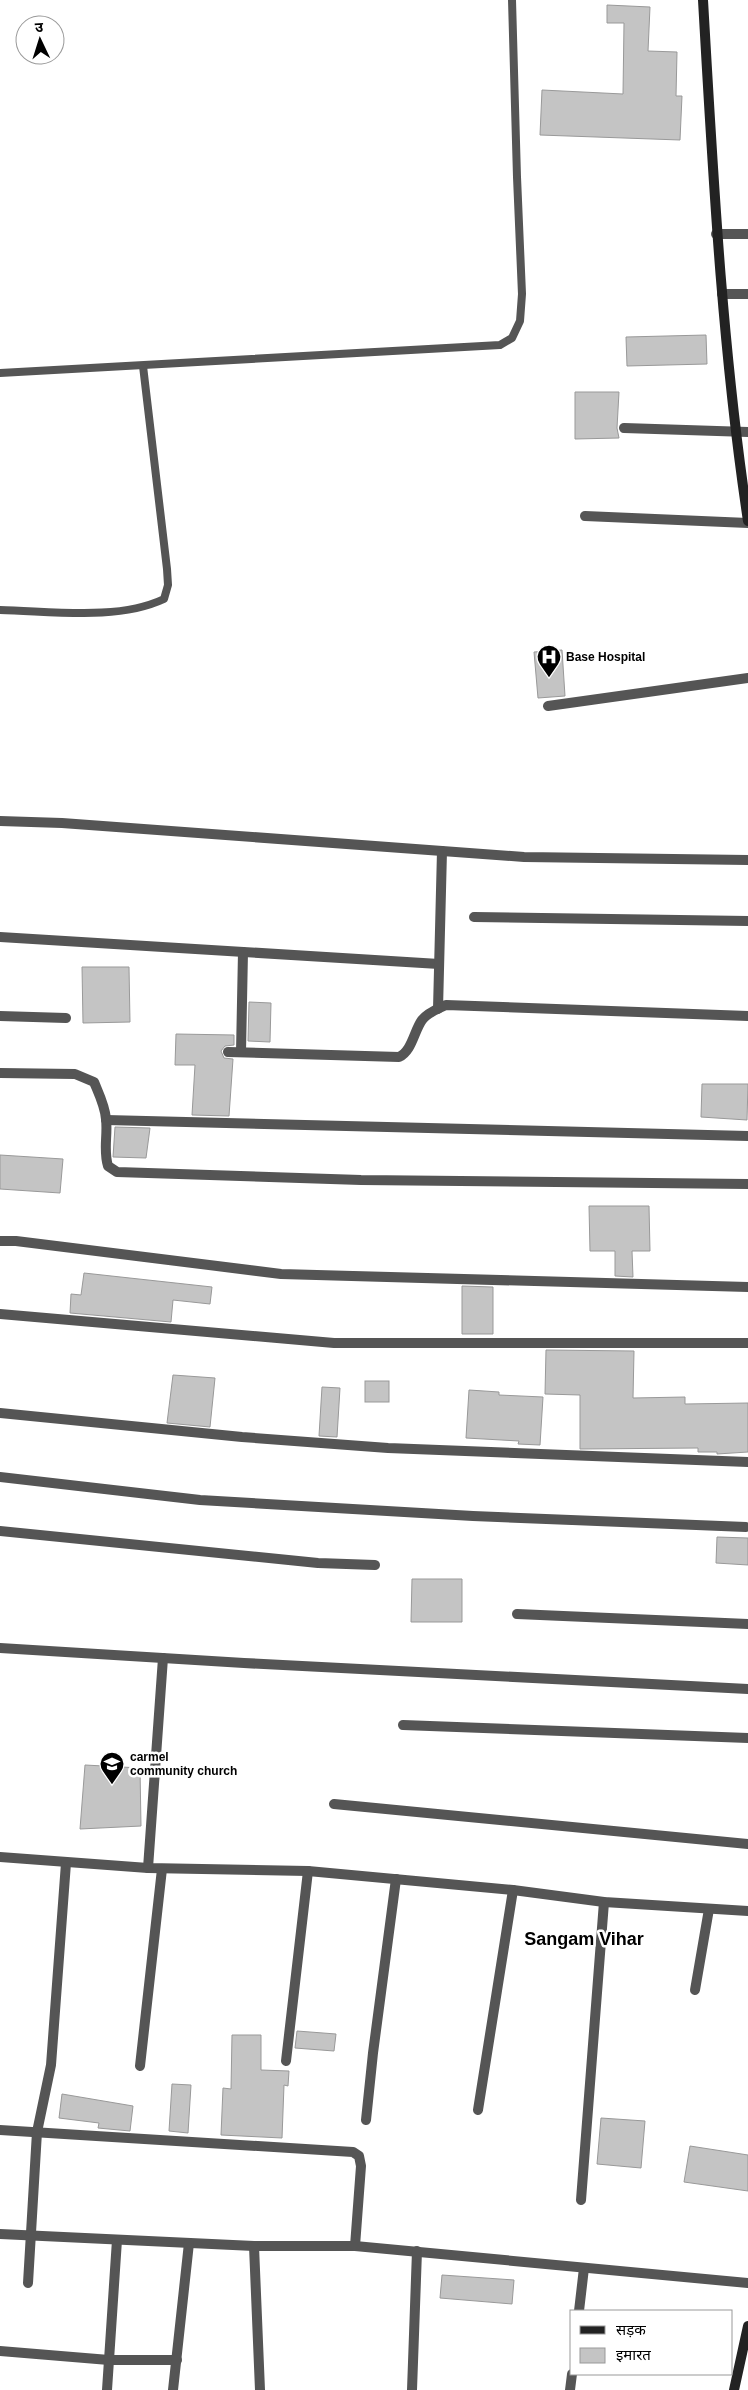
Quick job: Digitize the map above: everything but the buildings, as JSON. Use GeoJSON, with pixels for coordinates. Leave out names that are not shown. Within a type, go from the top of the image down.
{"type":"FeatureCollection","features":[{"type":"Feature","properties":{"kind":"street"},"geometry":{"type":"LineString","coordinates":[[585,516],[748,522],[735,432],[716,234],[703,0]]}},
{"type":"Feature","properties":{"kind":"street"},"geometry":{"type":"LineString","coordinates":[[716,234],[748,234]]}},
{"type":"Feature","properties":{"kind":"street"},"geometry":{"type":"LineString","coordinates":[[722,294],[748,294]]}},
{"type":"Feature","properties":{"kind":"street"},"geometry":{"type":"LineString","coordinates":[[624,428],[748,432]]}},
{"type":"Feature","properties":{"kind":"street"},"geometry":{"type":"LineString","coordinates":[[548,706],[748,678]]}},
{"type":"Feature","properties":{"kind":"street"},"geometry":{"type":"LineString","coordinates":[[0,821],[524,857],[748,860]]}},
{"type":"Feature","properties":{"kind":"street"},"geometry":{"type":"LineString","coordinates":[[438,1009],[442,851]]}},
{"type":"Feature","properties":{"kind":"street"},"geometry":{"type":"LineString","coordinates":[[474,917],[748,921]]}},
{"type":"Feature","properties":{"kind":"street"},"geometry":{"type":"LineString","coordinates":[[0,937],[439,964]]}},
{"type":"Feature","properties":{"kind":"street"},"geometry":{"type":"LineString","coordinates":[[241,1052],[243,952]]}},
{"type":"Feature","properties":{"kind":"street"},"geometry":{"type":"LineString","coordinates":[[228,1052],[399,1057],[405,1053],[422,1020],[446,1005],[748,1016]]}},
{"type":"Feature","properties":{"kind":"street"},"geometry":{"type":"LineString","coordinates":[[0,1016],[66,1018]]}},
{"type":"Feature","properties":{"kind":"street"},"geometry":{"type":"LineString","coordinates":[[0,1073],[75,1074],[94,1082],[106,1120],[105,1157],[108,1166],[117,1172],[361,1180],[748,1184]]}},
{"type":"Feature","properties":{"kind":"street"},"geometry":{"type":"LineString","coordinates":[[106,1120],[748,1136]]}},
{"type":"Feature","properties":{"kind":"street"},"geometry":{"type":"LineString","coordinates":[[0,1241],[16,1241],[281,1274],[748,1288]]}},
{"type":"Feature","properties":{"kind":"street"},"geometry":{"type":"LineString","coordinates":[[0,1314],[334,1343],[748,1343]]}},
{"type":"Feature","properties":{"kind":"street"},"geometry":{"type":"LineString","coordinates":[[0,1413],[242,1437],[388,1448],[748,1462]]}},
{"type":"Feature","properties":{"kind":"street"},"geometry":{"type":"LineString","coordinates":[[0,1477],[200,1500],[473,1516],[746,1527]]}},
{"type":"Feature","properties":{"kind":"street"},"geometry":{"type":"LineString","coordinates":[[0,1531],[318,1563],[375,1565]]}},
{"type":"Feature","properties":{"kind":"street"},"geometry":{"type":"LineString","coordinates":[[517,1614],[748,1624]]}},
{"type":"Feature","properties":{"kind":"street"},"geometry":{"type":"LineString","coordinates":[[0,1648],[748,1688]]}},
{"type":"Feature","properties":{"kind":"street"},"geometry":{"type":"LineString","coordinates":[[148,1868],[163,1658]]}},
{"type":"Feature","properties":{"kind":"street"},"geometry":{"type":"LineString","coordinates":[[403,1725],[748,1738]]}},
{"type":"Feature","properties":{"kind":"street"},"geometry":{"type":"LineString","coordinates":[[334,1804],[748,1844]]}},
{"type":"Feature","properties":{"kind":"street"},"geometry":{"type":"LineString","coordinates":[[0,1857],[148,1868],[308,1871],[513,1890],[604,1902],[748,1911]]}},
{"type":"Feature","properties":{"kind":"street"},"geometry":{"type":"LineString","coordinates":[[28,2283],[37,2132],[51,2065],[66,1863]]}},
{"type":"Feature","properties":{"kind":"street"},"geometry":{"type":"LineString","coordinates":[[140,2066],[162,1868]]}},
{"type":"Feature","properties":{"kind":"street"},"geometry":{"type":"LineString","coordinates":[[286,2061],[308,1871]]}},
{"type":"Feature","properties":{"kind":"street"},"geometry":{"type":"LineString","coordinates":[[366,2120],[372,2053],[396,1879]]}},
{"type":"Feature","properties":{"kind":"street"},"geometry":{"type":"LineString","coordinates":[[478,2110],[513,1890]]}},
{"type":"Feature","properties":{"kind":"street"},"geometry":{"type":"LineString","coordinates":[[582,2200],[604,1902]]}},
{"type":"Feature","properties":{"kind":"street"},"geometry":{"type":"LineString","coordinates":[[695,1990],[709,1909]]}},
{"type":"Feature","properties":{"kind":"street"},"geometry":{"type":"LineString","coordinates":[[0,2130],[352,2152],[359,2156],[361,2166],[355,2246]]}},
{"type":"Feature","properties":{"kind":"street"},"geometry":{"type":"LineString","coordinates":[[0,2234],[189,2244],[355,2246],[748,2283]]}},
{"type":"Feature","properties":{"kind":"street"},"geometry":{"type":"LineString","coordinates":[[108,2390],[116,2240]]}},
{"type":"Feature","properties":{"kind":"street"},"geometry":{"type":"LineString","coordinates":[[173,2390],[189,2244]]}},
{"type":"Feature","properties":{"kind":"street"},"geometry":{"type":"LineString","coordinates":[[254,2246],[260,2390]]}},
{"type":"Feature","properties":{"kind":"street"},"geometry":{"type":"LineString","coordinates":[[412,2390],[418,2252]]}},
{"type":"Feature","properties":{"kind":"street"},"geometry":{"type":"LineString","coordinates":[[579,2310],[584,2268]]}},
{"type":"Feature","properties":{"kind":"street"},"geometry":{"type":"LineString","coordinates":[[735,2390],[748,2326]]}},
{"type":"Feature","properties":{"kind":"street"},"geometry":{"type":"LineString","coordinates":[[0,2351],[109,2360],[177,2360]]}},
{"type":"Feature","properties":{"kind":"street"},"geometry":{"type":"LineString","coordinates":[[570,2390],[572,2375]]}},
{"type":"Feature","properties":{"kind":"lane"},"geometry":{"type":"LineString","coordinates":[[0,372],[143,366],[500,345],[512,338],[520,321],[522,294],[516,177],[512,0]]}},
{"type":"Feature","properties":{"kind":"lane"},"geometry":{"type":"LineString","coordinates":[[0,610],[101,613],[149,606],[164,599],[168,585],[167,569],[143,366]]}},
{"type":"Feature","properties":{"kind":"place","name":"Base Hospital"},"geometry":{"type":"Point","coordinates":[549,678]}},
{"type":"Feature","properties":{"kind":"place","name":"carmel community church"},"geometry":{"type":"Point","coordinates":[112,1785]}},
{"type":"Feature","properties":{"kind":"district","name":"Sangam Vihar"},"geometry":{"type":"Point","coordinates":[584,1939]}}]}
